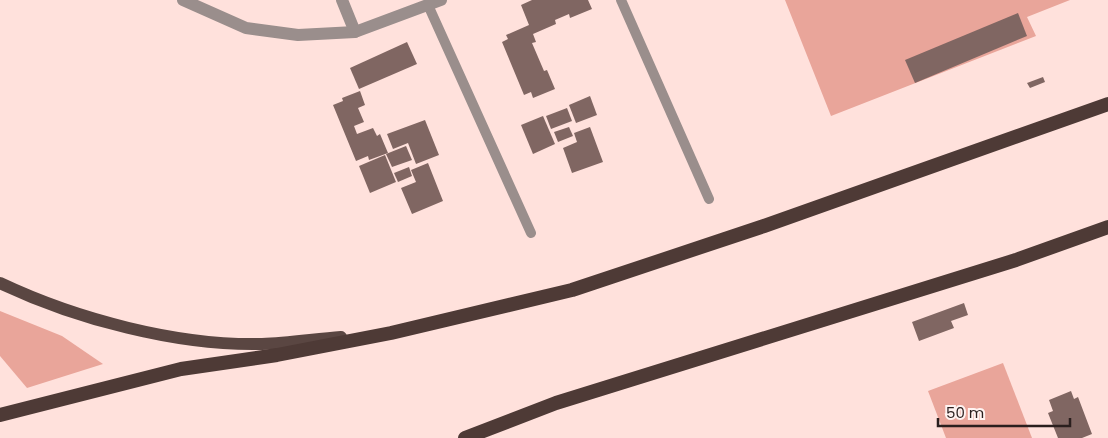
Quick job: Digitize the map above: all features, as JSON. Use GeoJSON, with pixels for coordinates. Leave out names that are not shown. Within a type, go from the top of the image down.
{"type":"FeatureCollection","features":[{"type":"Feature","properties":{"kind":"highway"},"geometry":{"type":"LineString","coordinates":[[0,415],[181,369],[277,355],[391,333],[572,290],[764,226],[1108,104]]}},
{"type":"Feature","properties":{"kind":"highway"},"geometry":{"type":"LineString","coordinates":[[465,438],[556,403],[1016,260],[1108,227]]}},
{"type":"Feature","properties":{"kind":"main road"},"geometry":{"type":"LineString","coordinates":[[0,283],[64,309],[140,330],[200,341],[262,344],[391,333]]}},
{"type":"Feature","properties":{"kind":"street"},"geometry":{"type":"LineString","coordinates":[[183,0],[246,28],[298,35],[355,32],[441,0]]}},
{"type":"Feature","properties":{"kind":"street"},"geometry":{"type":"LineString","coordinates":[[342,0],[355,32]]}},
{"type":"Feature","properties":{"kind":"lane"},"geometry":{"type":"LineString","coordinates":[[621,0],[709,199]]}},
{"type":"Feature","properties":{"kind":"lane"},"geometry":{"type":"LineString","coordinates":[[428,5],[531,233]]}},
{"type":"Feature","properties":{"kind":"shaded area"},"geometry":{"type":"Polygon","coordinates":[[[785,0],[1070,0],[1027,17],[1036,36],[831,116],[785,0]]]}},
{"type":"Feature","properties":{"kind":"shaded area"},"geometry":{"type":"Polygon","coordinates":[[[0,311],[62,336],[103,364],[27,388],[0,356],[0,311]]]}},
{"type":"Feature","properties":{"kind":"shaded area"},"geometry":{"type":"Polygon","coordinates":[[[1003,363],[1032,438],[946,438],[928,391],[1003,363]]]}},
{"type":"Feature","properties":{"kind":"building"},"geometry":{"type":"Polygon","coordinates":[[[532,0],[588,0],[592,9],[570,18],[569,14],[555,20],[556,24],[533,34],[536,42],[532,43],[544,71],[547,70],[555,89],[533,98],[531,92],[524,95],[502,42],[508,39],[506,35],[529,25],[521,5],[532,0]]]}},
{"type":"Feature","properties":{"kind":"building"},"geometry":{"type":"Polygon","coordinates":[[[1018,13],[1027,36],[915,83],[905,60],[1018,13]]]}},
{"type":"Feature","properties":{"kind":"building"},"geometry":{"type":"Polygon","coordinates":[[[407,42],[417,64],[359,89],[350,68],[407,42]]]}},
{"type":"Feature","properties":{"kind":"building"},"geometry":{"type":"Polygon","coordinates":[[[1043,77],[1045,82],[1030,88],[1027,83],[1043,77]]]}},
{"type":"Feature","properties":{"kind":"building"},"geometry":{"type":"Polygon","coordinates":[[[360,91],[365,105],[358,108],[364,122],[354,126],[357,134],[373,128],[377,136],[380,134],[388,153],[369,160],[368,156],[356,161],[333,105],[343,101],[342,98],[360,91]]]}},
{"type":"Feature","properties":{"kind":"building"},"geometry":{"type":"Polygon","coordinates":[[[590,96],[597,115],[576,123],[569,105],[590,96]]]}},
{"type":"Feature","properties":{"kind":"building"},"geometry":{"type":"Polygon","coordinates":[[[567,108],[572,121],[551,129],[546,116],[567,108]]]}},
{"type":"Feature","properties":{"kind":"building"},"geometry":{"type":"Polygon","coordinates":[[[543,116],[555,144],[533,154],[521,125],[543,116]]]}},
{"type":"Feature","properties":{"kind":"building"},"geometry":{"type":"Polygon","coordinates":[[[425,120],[439,155],[416,164],[408,143],[393,149],[387,134],[425,120]]]}},
{"type":"Feature","properties":{"kind":"building"},"geometry":{"type":"Polygon","coordinates":[[[569,127],[573,136],[558,142],[554,132],[569,127]]]}},
{"type":"Feature","properties":{"kind":"building"},"geometry":{"type":"Polygon","coordinates":[[[590,127],[603,162],[572,173],[563,148],[577,142],[574,133],[590,127]]]}},
{"type":"Feature","properties":{"kind":"building"},"geometry":{"type":"Polygon","coordinates":[[[406,146],[412,160],[392,167],[386,154],[406,146]]]}},
{"type":"Feature","properties":{"kind":"building"},"geometry":{"type":"Polygon","coordinates":[[[385,155],[396,182],[370,193],[359,166],[385,155]]]}},
{"type":"Feature","properties":{"kind":"building"},"geometry":{"type":"Polygon","coordinates":[[[428,163],[443,201],[412,214],[401,188],[416,182],[411,170],[428,163]]]}},
{"type":"Feature","properties":{"kind":"building"},"geometry":{"type":"Polygon","coordinates":[[[409,167],[412,176],[398,182],[394,173],[409,167]]]}},
{"type":"Feature","properties":{"kind":"building"},"geometry":{"type":"Polygon","coordinates":[[[964,303],[968,315],[951,321],[954,328],[919,341],[912,322],[964,303]]]}},
{"type":"Feature","properties":{"kind":"building"},"geometry":{"type":"Polygon","coordinates":[[[1071,391],[1074,399],[1078,397],[1092,434],[1082,438],[1058,438],[1048,413],[1053,411],[1049,400],[1071,391]]]}}]}
